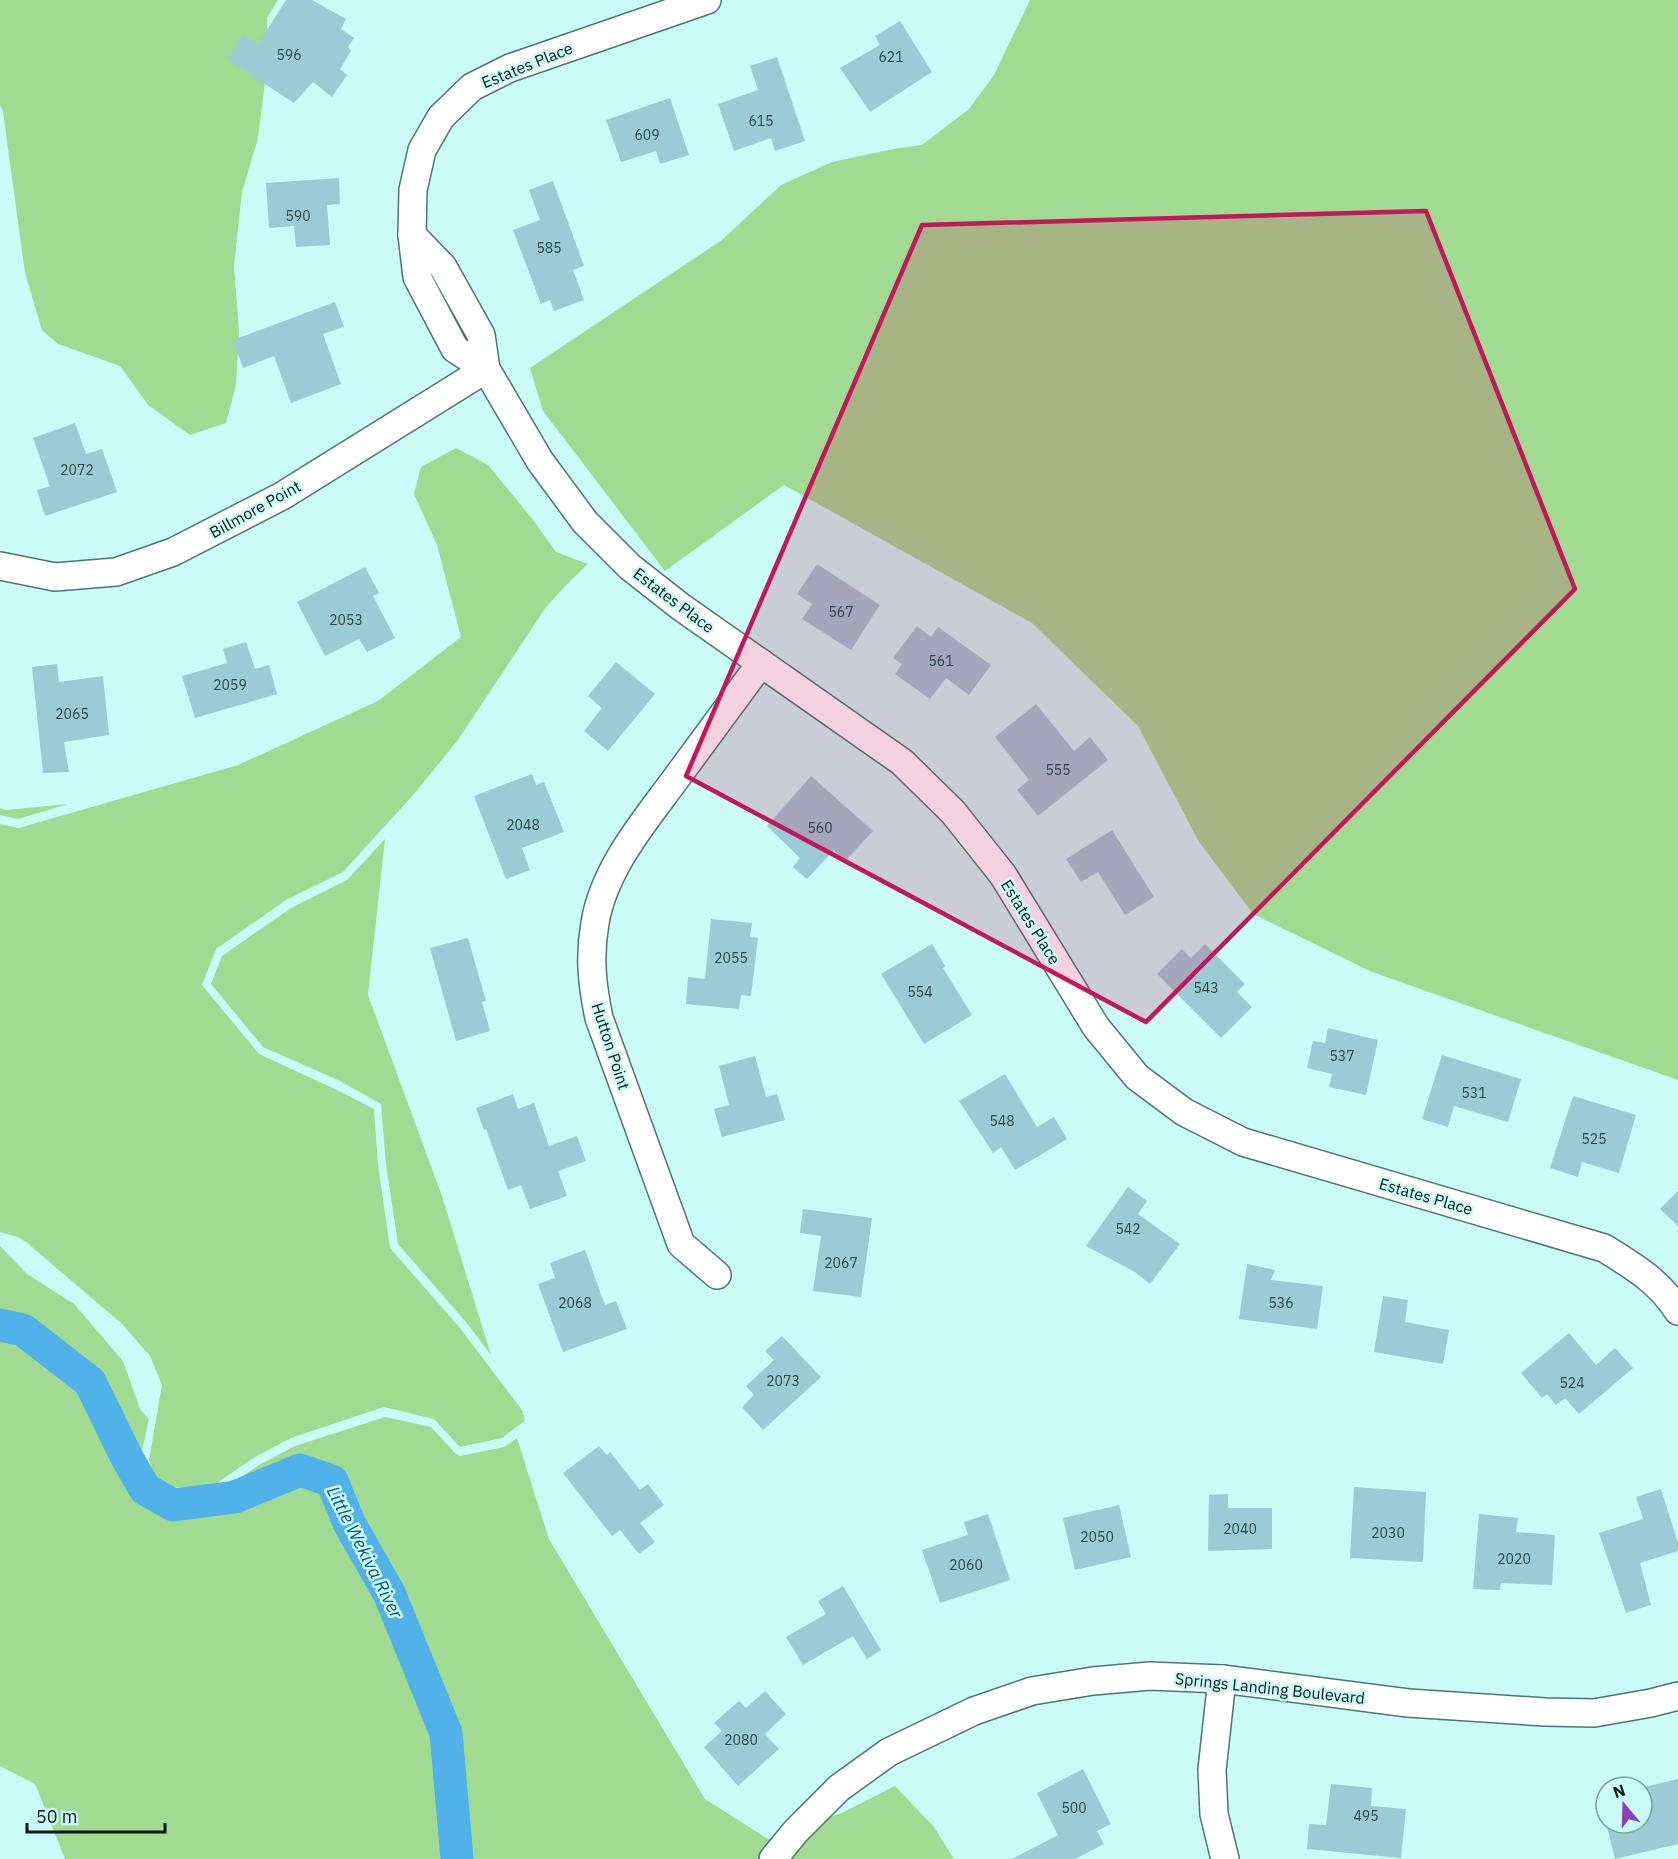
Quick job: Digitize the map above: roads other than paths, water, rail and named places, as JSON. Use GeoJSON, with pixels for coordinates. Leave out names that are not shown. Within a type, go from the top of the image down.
{"type":"FeatureCollection","features":[{"type":"Feature","properties":{"kind":"street","name":"Estates Place"},"geometry":{"type":"LineString","coordinates":[[707,0],[510,68],[472,87],[441,117],[422,150],[413,190],[412,235],[417,277],[455,349],[486,369],[540,461],[585,522],[630,567],[681,607],[902,762],[953,813],[1003,875],[1096,1027],[1137,1077],[1184,1112],[1243,1142],[1604,1248],[1643,1272],[1678,1311]]}},
{"type":"Feature","properties":{"kind":"street","name":"Billmore Point"},"geometry":{"type":"LineString","coordinates":[[0,566],[55,578],[116,572],[173,552],[282,496],[486,369]]}},
{"type":"Feature","properties":{"kind":"street","name":"Hutton Point"},"geometry":{"type":"LineString","coordinates":[[717,1275],[681,1244],[599,1018],[591,984],[591,960],[595,921],[608,880],[636,833],[761,663]]}},
{"type":"Feature","properties":{"kind":"street","name":"Springs Landing Boulevard"},"geometry":{"type":"LineString","coordinates":[[772,1859],[839,1788],[889,1752],[974,1711],[1032,1691],[1093,1681],[1150,1676],[1222,1679],[1408,1703],[1594,1713],[1678,1696]]}},
{"type":"Feature","properties":{"kind":"street"},"geometry":{"type":"LineString","coordinates":[[1222,1679],[1212,1770],[1214,1814],[1225,1859]]}},
{"type":"Feature","properties":{"kind":"waterway","name":"Little Wekiva River"},"geometry":{"type":"LineString","coordinates":[[0,1325],[23,1330],[90,1382],[126,1456],[145,1489],[173,1505],[235,1497],[300,1470],[332,1481],[349,1523],[389,1593],[446,1733],[457,1859]]}}]}
